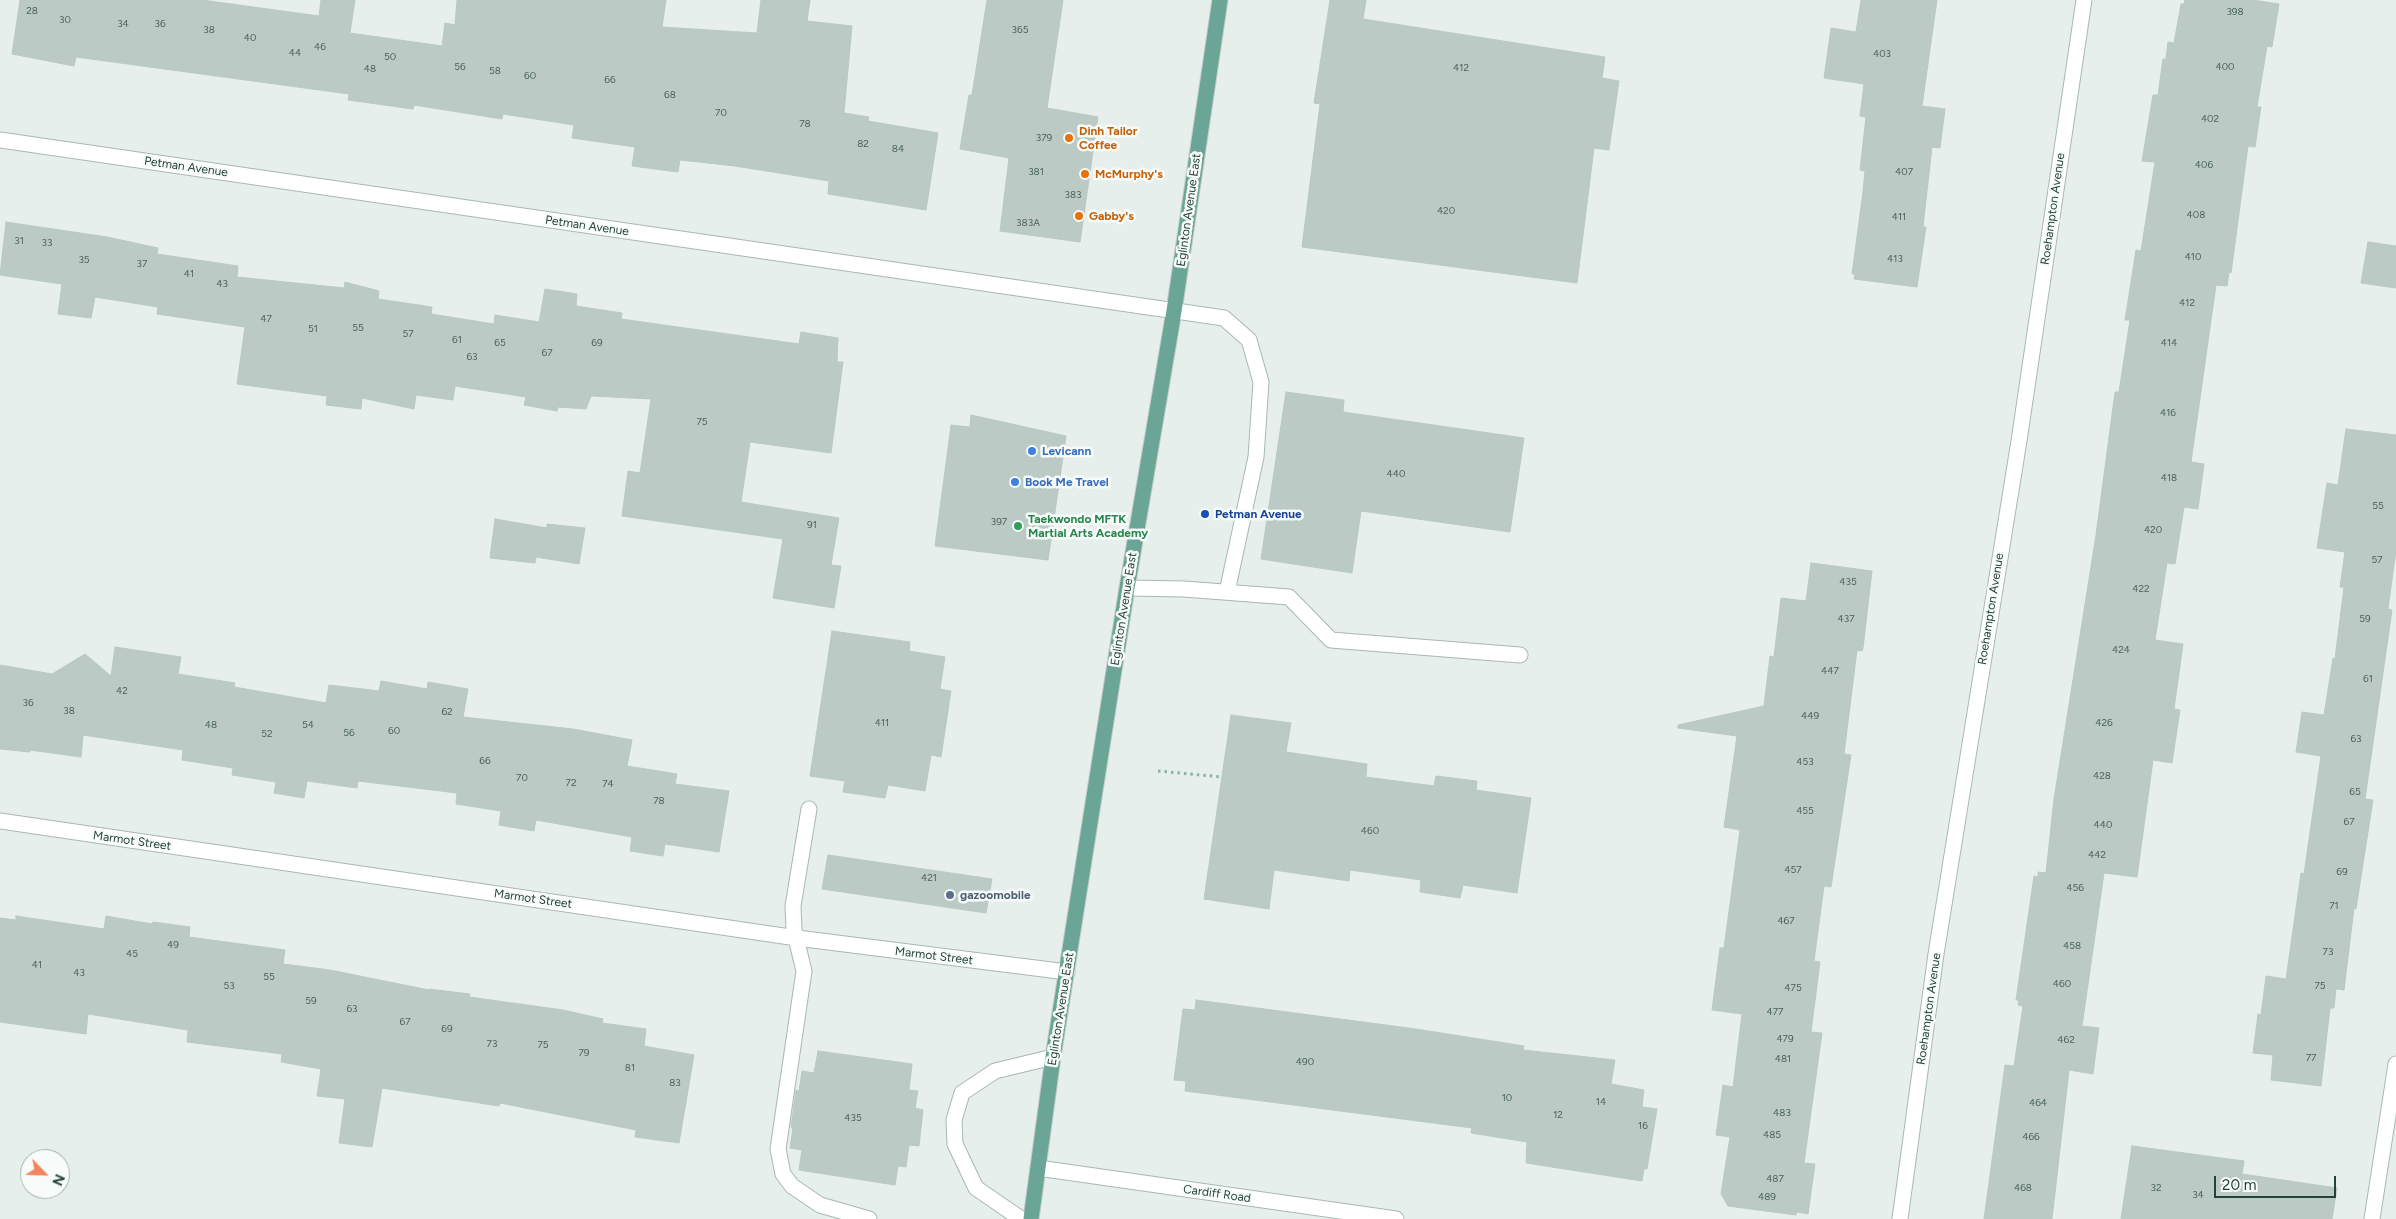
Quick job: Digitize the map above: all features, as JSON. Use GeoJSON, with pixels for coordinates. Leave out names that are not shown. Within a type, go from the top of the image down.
{"type":"FeatureCollection","features":[{"type":"Feature","properties":{"kind":"main road","name":"Eglinton Avenue East"},"geometry":{"type":"LineString","coordinates":[[1031,1219],[1053,1057],[1174,311],[1220,0]]}},
{"type":"Feature","properties":{"kind":"street","name":"Roehampton Avenue"},"geometry":{"type":"LineString","coordinates":[[1900,1219],[1936,954],[2019,441],[2084,0]]}},
{"type":"Feature","properties":{"kind":"street","name":"Petman Avenue"},"geometry":{"type":"LineString","coordinates":[[0,140],[1224,318],[1249,340],[1261,382],[1256,457],[1227,592]]}},
{"type":"Feature","properties":{"kind":"street"},"geometry":{"type":"LineString","coordinates":[[1128,588],[1227,592],[1289,597],[1331,640],[1520,655]]}},
{"type":"Feature","properties":{"kind":"street"},"geometry":{"type":"LineString","coordinates":[[809,809],[793,906],[794,930],[804,971],[778,1149],[783,1174],[792,1186],[820,1205],[869,1219]]}},
{"type":"Feature","properties":{"kind":"street","name":"Marmot Street"},"geometry":{"type":"LineString","coordinates":[[0,821],[797,938],[1067,972]]}},
{"type":"Feature","properties":{"kind":"street"},"geometry":{"type":"LineString","coordinates":[[1021,1219],[976,1188],[956,1144],[954,1120],[962,1093],[995,1072],[1053,1057]]}},
{"type":"Feature","properties":{"kind":"street"},"geometry":{"type":"LineString","coordinates":[[2372,1219],[2396,1064]]}},
{"type":"Feature","properties":{"kind":"street","name":"Cardiff Road"},"geometry":{"type":"LineString","coordinates":[[1038,1168],[1396,1219]]}},
{"type":"Feature","properties":{"kind":"path"},"geometry":{"type":"LineString","coordinates":[[1158,771],[1222,777]]}},
{"type":"Feature","properties":{"kind":"building"},"geometry":{"type":"Polygon","coordinates":[[[20,0],[202,0],[319,16],[321,0],[355,0],[350,33],[442,46],[445,23],[455,25],[457,0],[666,0],[662,27],[757,33],[761,0],[810,0],[807,21],[852,26],[844,113],[869,117],[868,121],[938,133],[926,210],[828,194],[829,181],[735,166],[680,160],[678,172],[632,166],[635,147],[572,138],[574,125],[503,114],[502,119],[414,105],[413,109],[348,100],[349,94],[76,57],[74,66],[12,54],[20,0]]]}},
{"type":"Feature","properties":{"kind":"building"},"geometry":{"type":"Polygon","coordinates":[[[987,0],[1063,0],[1047,108],[1098,117],[1080,242],[1000,231],[1009,158],[960,149],[969,95],[972,95],[987,0]]]}},
{"type":"Feature","properties":{"kind":"building"},"geometry":{"type":"Polygon","coordinates":[[[1330,0],[1366,0],[1363,19],[1605,57],[1602,78],[1619,81],[1609,150],[1594,148],[1577,283],[1302,247],[1320,104],[1314,103],[1330,0]]]}},
{"type":"Feature","properties":{"kind":"building"},"geometry":{"type":"Polygon","coordinates":[[[1861,0],[1937,0],[1922,106],[1945,109],[1940,148],[1932,147],[1923,227],[1926,227],[1917,287],[1854,279],[1855,274],[1852,274],[1865,171],[1860,170],[1866,117],[1860,116],[1864,84],[1824,78],[1831,28],[1856,32],[1861,0]]]}},
{"type":"Feature","properties":{"kind":"building"},"geometry":{"type":"Polygon","coordinates":[[[2185,0],[2252,0],[2279,4],[2272,47],[2267,46],[2257,107],[2261,107],[2255,147],[2248,146],[2231,273],[2229,272],[2227,286],[2216,285],[2191,462],[2204,464],[2198,509],[2184,507],[2175,564],[2167,563],[2155,640],[2183,644],[2174,709],[2180,710],[2172,763],[2153,760],[2137,877],[2104,873],[2082,1026],[2099,1028],[2093,1074],[2069,1070],[2052,1219],[1984,1219],[2005,1065],[2014,1066],[2023,1006],[2018,1005],[2019,1000],[2016,1000],[2034,876],[2038,877],[2038,872],[2046,873],[2054,799],[2096,535],[2115,392],[2119,392],[2130,320],[2125,320],[2136,250],[2141,251],[2155,162],[2142,161],[2153,95],[2158,95],[2163,59],[2166,59],[2168,42],[2174,43],[2181,4],[2184,4],[2185,0]]]}},
{"type":"Feature","properties":{"kind":"building"},"geometry":{"type":"Polygon","coordinates":[[[6,222],[107,237],[158,248],[157,254],[238,266],[237,277],[344,288],[345,282],[379,291],[378,299],[432,307],[431,314],[494,324],[495,315],[539,322],[545,289],[577,294],[576,306],[622,313],[621,319],[799,344],[801,332],[838,338],[837,362],[843,362],[831,453],[750,442],[741,502],[839,518],[831,565],[841,566],[834,608],[773,598],[783,539],[622,516],[628,471],[640,473],[651,399],[591,396],[586,409],[558,407],[557,411],[524,405],[526,397],[455,386],[453,400],[416,395],[414,409],[362,398],[361,409],[326,405],[327,396],[237,384],[245,327],[157,314],[158,307],[95,297],[91,318],[58,314],[62,284],[0,275],[6,222]]]}},
{"type":"Feature","properties":{"kind":"building"},"geometry":{"type":"Polygon","coordinates":[[[2368,242],[2396,246],[2396,288],[2361,283],[2368,242]]]}},
{"type":"Feature","properties":{"kind":"building"},"geometry":{"type":"Polygon","coordinates":[[[1286,392],[1344,400],[1343,412],[1524,438],[1510,532],[1361,511],[1352,573],[1261,559],[1286,392]]]}},
{"type":"Feature","properties":{"kind":"building"},"geometry":{"type":"Polygon","coordinates":[[[971,415],[1066,436],[1048,560],[935,546],[951,425],[970,427],[971,415]]]}},
{"type":"Feature","properties":{"kind":"building"},"geometry":{"type":"Polygon","coordinates":[[[2346,429],[2396,435],[2396,550],[2388,609],[2392,610],[2365,799],[2373,800],[2356,909],[2354,908],[2344,990],[2336,989],[2334,1008],[2330,1008],[2321,1086],[2271,1080],[2273,1055],[2253,1053],[2258,1014],[2261,1015],[2266,976],[2286,979],[2301,873],[2304,874],[2321,756],[2296,752],[2302,712],[2324,715],[2333,658],[2335,659],[2344,587],[2340,587],[2345,552],[2317,548],[2327,483],[2338,485],[2346,429]]]}},
{"type":"Feature","properties":{"kind":"building"},"geometry":{"type":"Polygon","coordinates":[[[495,519],[547,528],[547,524],[585,528],[579,564],[536,557],[535,563],[490,558],[495,519]]]}},
{"type":"Feature","properties":{"kind":"building"},"geometry":{"type":"Polygon","coordinates":[[[1811,563],[1872,571],[1863,648],[1862,651],[1857,650],[1844,754],[1851,755],[1831,887],[1824,886],[1814,961],[1820,962],[1811,1032],[1822,1033],[1804,1163],[1815,1164],[1808,1214],[1797,1212],[1796,1215],[1728,1206],[1721,1194],[1730,1137],[1716,1135],[1723,1085],[1733,1087],[1742,1014],[1712,1010],[1720,948],[1724,948],[1740,830],[1724,827],[1737,736],[1678,728],[1678,725],[1764,706],[1770,656],[1774,657],[1781,598],[1806,601],[1811,563]]]}},
{"type":"Feature","properties":{"kind":"building"},"geometry":{"type":"Polygon","coordinates":[[[832,631],[910,642],[909,651],[945,657],[940,689],[951,691],[941,757],[931,755],[925,791],[888,785],[885,798],[843,792],[845,781],[810,776],[832,631]]]}},
{"type":"Feature","properties":{"kind":"building"},"geometry":{"type":"Polygon","coordinates":[[[115,647],[181,657],[178,674],[235,683],[234,687],[326,703],[329,685],[379,691],[381,681],[427,689],[428,682],[468,689],[463,717],[573,729],[632,740],[627,766],[677,774],[675,784],[729,791],[719,852],[665,844],[663,856],[630,851],[632,837],[536,820],[534,831],[499,825],[501,811],[456,804],[457,793],[358,781],[357,788],[307,781],[304,798],[274,793],[276,782],[232,775],[233,768],[182,760],[183,750],[83,735],[81,757],[30,750],[30,752],[0,749],[0,665],[52,674],[85,654],[111,676],[115,647]]]}},
{"type":"Feature","properties":{"kind":"building"},"geometry":{"type":"Polygon","coordinates":[[[1231,715],[1291,723],[1286,752],[1367,764],[1366,777],[1434,786],[1436,776],[1477,781],[1476,790],[1531,798],[1517,893],[1463,885],[1460,898],[1420,892],[1421,880],[1350,870],[1349,881],[1274,870],[1269,909],[1204,899],[1231,715]]]}},
{"type":"Feature","properties":{"kind":"building"},"geometry":{"type":"Polygon","coordinates":[[[828,855],[992,879],[986,913],[822,889],[828,855]]]}},
{"type":"Feature","properties":{"kind":"building"},"geometry":{"type":"Polygon","coordinates":[[[16,916],[104,929],[106,916],[152,924],[153,922],[190,927],[189,937],[285,950],[283,964],[330,970],[429,990],[470,994],[469,997],[563,1010],[603,1019],[602,1023],[646,1029],[644,1046],[694,1055],[679,1143],[635,1137],[636,1130],[500,1103],[499,1106],[382,1088],[372,1147],[339,1143],[345,1099],[317,1096],[321,1069],[281,1062],[282,1054],[187,1042],[188,1030],[88,1014],[86,1034],[0,1022],[0,918],[16,920],[16,916]]]}},
{"type":"Feature","properties":{"kind":"building"},"geometry":{"type":"Polygon","coordinates":[[[1196,1000],[1416,1029],[1524,1046],[1523,1050],[1615,1060],[1611,1084],[1644,1090],[1642,1107],[1657,1109],[1647,1169],[1644,1169],[1642,1181],[1526,1163],[1527,1142],[1471,1133],[1472,1128],[1185,1091],[1186,1081],[1174,1080],[1183,1009],[1195,1010],[1196,1000]]]}},
{"type":"Feature","properties":{"kind":"building"},"geometry":{"type":"Polygon","coordinates":[[[818,1051],[912,1064],[909,1090],[918,1091],[915,1108],[923,1110],[919,1146],[909,1145],[906,1167],[898,1166],[895,1185],[799,1170],[802,1150],[790,1148],[796,1090],[799,1091],[802,1071],[814,1073],[818,1051]]]}},
{"type":"Feature","properties":{"kind":"building"},"geometry":{"type":"Polygon","coordinates":[[[2132,1146],[2244,1161],[2242,1174],[2337,1188],[2332,1219],[2121,1219],[2132,1146]]]}},
{"type":"Feature","properties":{"kind":"place","name":"Dinh Tailor Coffee"},"geometry":{"type":"Point","coordinates":[1069,138]}},
{"type":"Feature","properties":{"kind":"place","name":"McMurphy's"},"geometry":{"type":"Point","coordinates":[1085,174]}},
{"type":"Feature","properties":{"kind":"place","name":"Gabby's"},"geometry":{"type":"Point","coordinates":[1079,216]}},
{"type":"Feature","properties":{"kind":"place","name":"Levicann"},"geometry":{"type":"Point","coordinates":[1032,451]}},
{"type":"Feature","properties":{"kind":"place","name":"Book Me Travel"},"geometry":{"type":"Point","coordinates":[1015,482]}},
{"type":"Feature","properties":{"kind":"place","name":"Petman Avenue"},"geometry":{"type":"Point","coordinates":[1205,514]}},
{"type":"Feature","properties":{"kind":"place","name":"Taekwondo MFTK Martial Arts Academy"},"geometry":{"type":"Point","coordinates":[1018,526]}},
{"type":"Feature","properties":{"kind":"place","name":"gazoomobile"},"geometry":{"type":"Point","coordinates":[950,895]}}]}
